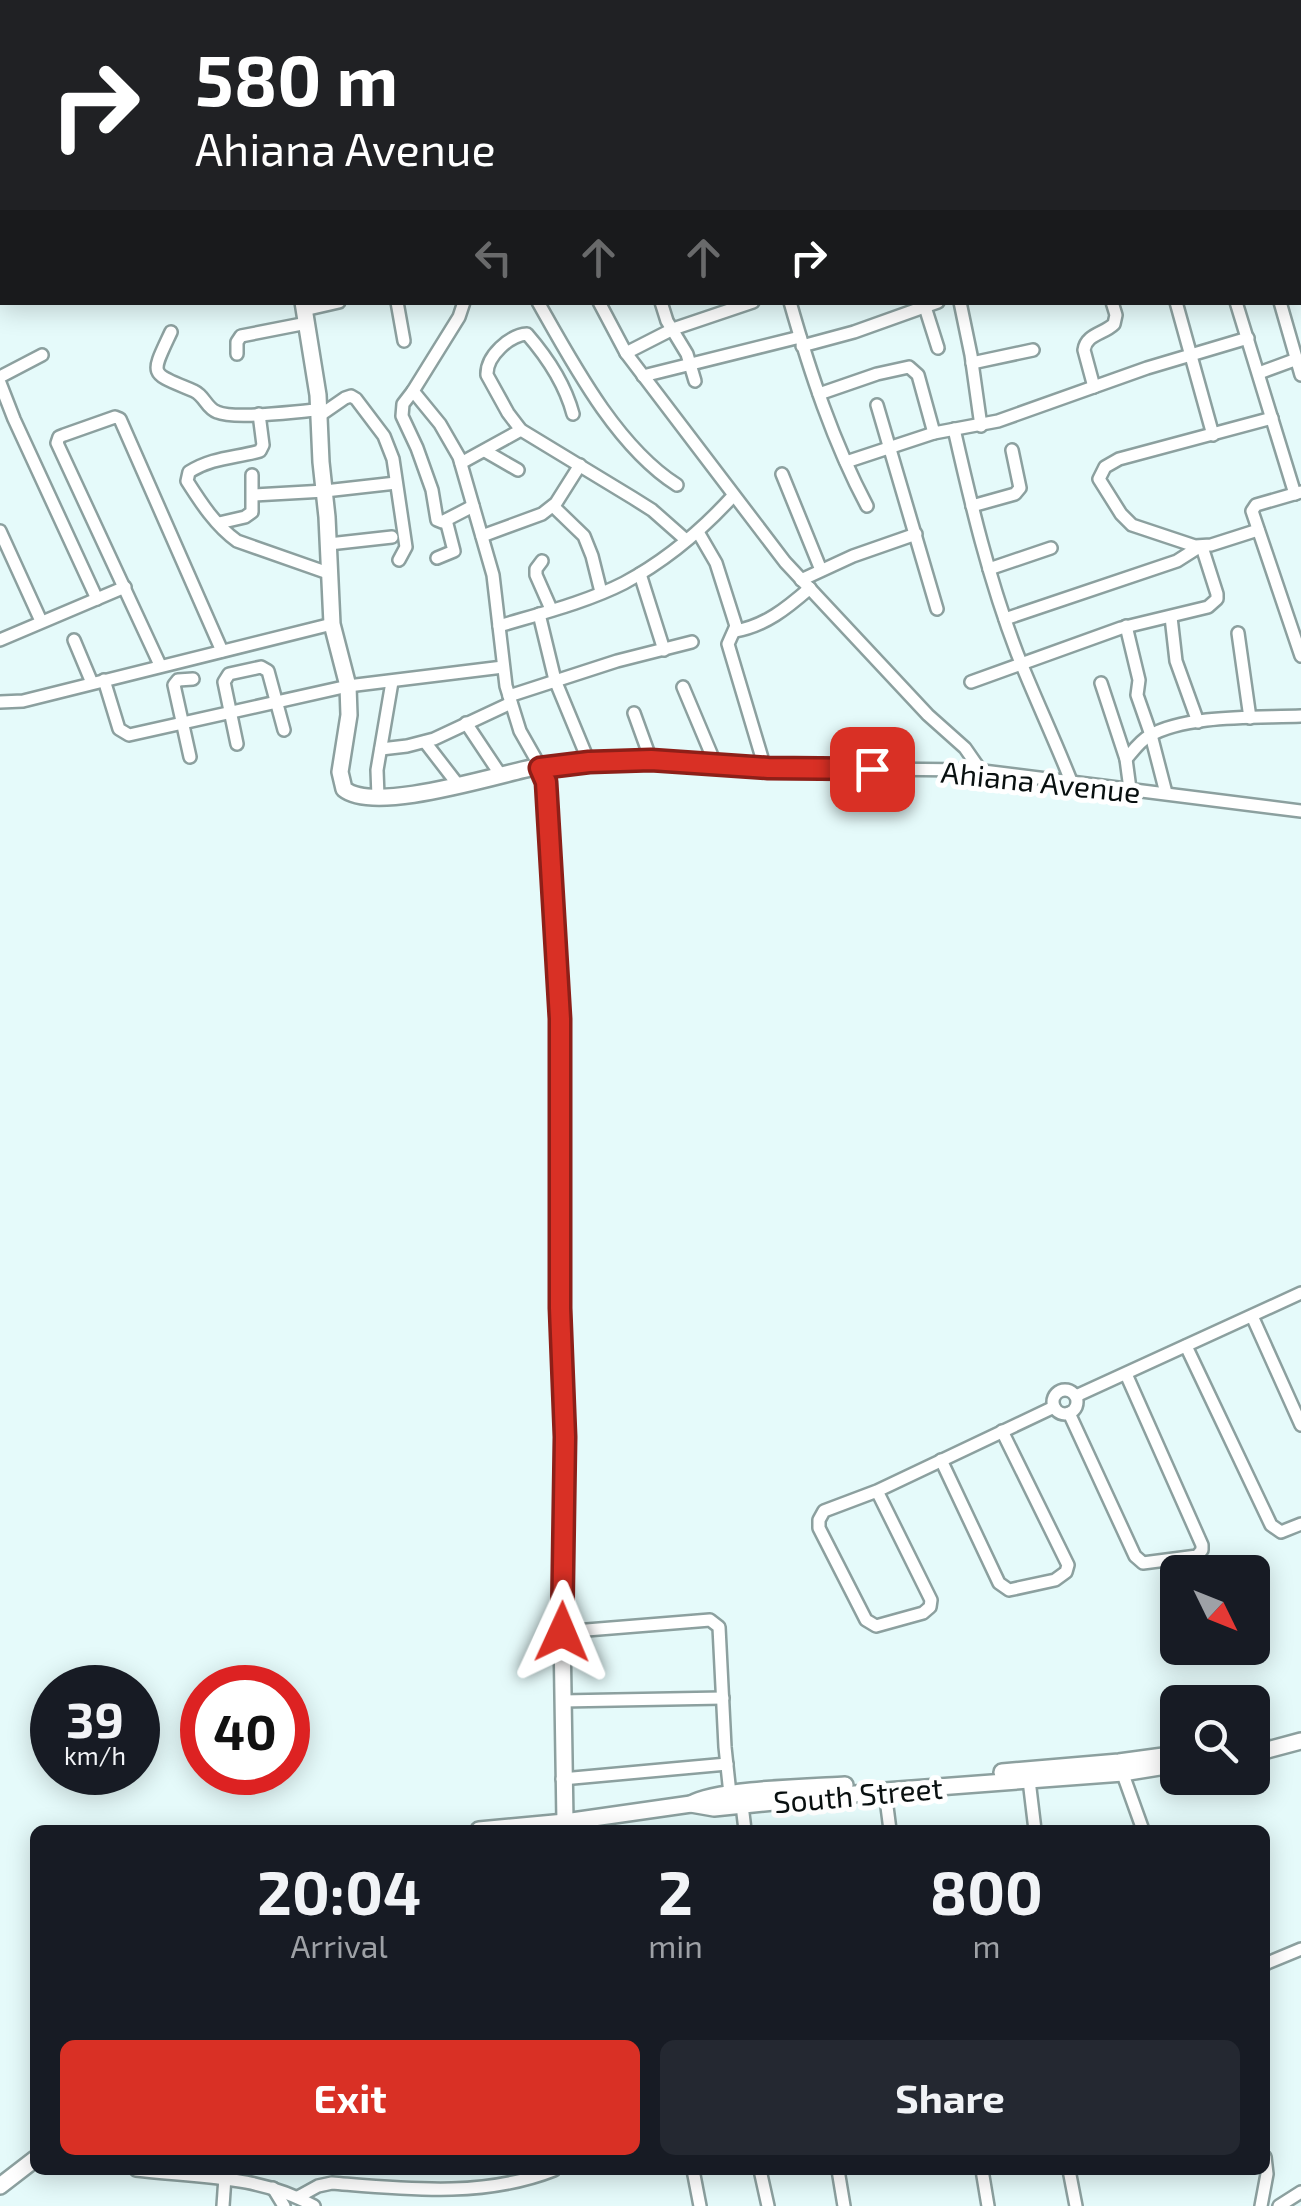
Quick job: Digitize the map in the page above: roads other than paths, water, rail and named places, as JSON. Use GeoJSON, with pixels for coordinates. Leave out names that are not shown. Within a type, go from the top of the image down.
{"type":"FeatureCollection","features":[{"type":"Feature","properties":{"kind":"street"},"geometry":{"type":"LineString","coordinates":[[398,305],[404,341]]}},
{"type":"Feature","properties":{"kind":"street"},"geometry":{"type":"LineString","coordinates":[[463,305],[403,404],[402,416],[418,448],[438,520],[442,522],[473,506]]}},
{"type":"Feature","properties":{"kind":"street"},"geometry":{"type":"LineString","coordinates":[[540,305],[594,396],[635,450],[678,485]]}},
{"type":"Feature","properties":{"kind":"street"},"geometry":{"type":"LineString","coordinates":[[601,305],[626,353],[784,562],[928,715],[965,748],[981,771]]}},
{"type":"Feature","properties":{"kind":"street"},"geometry":{"type":"LineString","coordinates":[[663,305],[667,321],[687,354],[695,381]]}},
{"type":"Feature","properties":{"kind":"street"},"geometry":{"type":"LineString","coordinates":[[791,305],[820,394],[866,506]]}},
{"type":"Feature","properties":{"kind":"street"},"geometry":{"type":"LineString","coordinates":[[893,305],[897,316]]}},
{"type":"Feature","properties":{"kind":"street"},"geometry":{"type":"LineString","coordinates":[[643,376],[854,332],[928,305]]}},
{"type":"Feature","properties":{"kind":"street"},"geometry":{"type":"LineString","coordinates":[[931,305],[938,348]]}},
{"type":"Feature","properties":{"kind":"street"},"geometry":{"type":"LineString","coordinates":[[961,305],[981,426]]}},
{"type":"Feature","properties":{"kind":"street"},"geometry":{"type":"LineString","coordinates":[[1094,387],[1085,344],[1114,324],[1113,305]]}},
{"type":"Feature","properties":{"kind":"street"},"geometry":{"type":"LineString","coordinates":[[1177,305],[1213,435]]}},
{"type":"Feature","properties":{"kind":"street"},"geometry":{"type":"LineString","coordinates":[[1237,305],[1298,492],[1253,508],[1253,515],[1301,656]]}},
{"type":"Feature","properties":{"kind":"street"},"geometry":{"type":"LineString","coordinates":[[1281,305],[1301,375]]}},
{"type":"Feature","properties":{"kind":"street"},"geometry":{"type":"LineString","coordinates":[[626,353],[718,307]]}},
{"type":"Feature","properties":{"kind":"street"},"geometry":{"type":"LineString","coordinates":[[237,354],[241,336],[305,312],[319,413],[332,624],[348,686],[349,716],[340,772],[350,794],[378,797],[378,770],[392,682]]}},
{"type":"Feature","properties":{"kind":"street"},"geometry":{"type":"LineString","coordinates":[[548,321],[504,345],[486,368],[508,413],[521,430],[652,510],[686,540]]}},
{"type":"Feature","properties":{"kind":"street"},"geometry":{"type":"LineString","coordinates":[[171,332],[157,359],[160,377],[201,394],[217,412],[319,413],[345,398],[351,396],[356,400],[390,447],[406,547],[399,560]]}},
{"type":"Feature","properties":{"kind":"street"},"geometry":{"type":"LineString","coordinates":[[528,334],[566,392],[572,414]]}},
{"type":"Feature","properties":{"kind":"street"},"geometry":{"type":"LineString","coordinates":[[846,462],[934,434],[981,426],[1248,338]]}},
{"type":"Feature","properties":{"kind":"street"},"geometry":{"type":"LineString","coordinates":[[972,363],[1033,350]]}},
{"type":"Feature","properties":{"kind":"street"},"geometry":{"type":"LineString","coordinates":[[42,355],[0,380],[97,600]]}},
{"type":"Feature","properties":{"kind":"street"},"geometry":{"type":"LineString","coordinates":[[1259,372],[1297,359]]}},
{"type":"Feature","properties":{"kind":"street"},"geometry":{"type":"LineString","coordinates":[[820,394],[877,374],[909,368],[918,376],[934,434]]}},
{"type":"Feature","properties":{"kind":"street"},"geometry":{"type":"LineString","coordinates":[[413,391],[440,424],[461,463],[493,575],[510,700],[520,732],[546,782],[560,1019],[565,1822]]}},
{"type":"Feature","properties":{"kind":"street"},"geometry":{"type":"LineString","coordinates":[[878,404],[937,609]]}},
{"type":"Feature","properties":{"kind":"street"},"geometry":{"type":"LineString","coordinates":[[259,414],[263,445],[260,451],[220,458],[187,474],[188,481],[218,523],[238,542],[330,574]]}},
{"type":"Feature","properties":{"kind":"street"},"geometry":{"type":"LineString","coordinates":[[160,665],[57,443],[64,434],[115,417],[120,419],[222,651]]}},
{"type":"Feature","properties":{"kind":"street"},"geometry":{"type":"LineString","coordinates":[[1201,547],[1132,524],[1121,514],[1099,478],[1105,467],[1120,459],[1272,418]]}},
{"type":"Feature","properties":{"kind":"street"},"geometry":{"type":"LineString","coordinates":[[954,429],[1004,619],[1072,781]]}},
{"type":"Feature","properties":{"kind":"street"},"geometry":{"type":"LineString","coordinates":[[461,463],[521,430]]}},
{"type":"Feature","properties":{"kind":"street"},"geometry":{"type":"LineString","coordinates":[[972,506],[1018,492],[1012,450]]}},
{"type":"Feature","properties":{"kind":"street"},"geometry":{"type":"LineString","coordinates":[[484,451],[518,470]]}},
{"type":"Feature","properties":{"kind":"street"},"geometry":{"type":"LineString","coordinates":[[482,536],[542,514],[553,506],[580,464]]}},
{"type":"Feature","properties":{"kind":"street"},"geometry":{"type":"LineString","coordinates":[[782,474],[821,570]]}},
{"type":"Feature","properties":{"kind":"street"},"geometry":{"type":"LineString","coordinates":[[218,523],[250,514],[254,508],[252,475]]}},
{"type":"Feature","properties":{"kind":"street"},"geometry":{"type":"LineString","coordinates":[[253,495],[396,483]]}},
{"type":"Feature","properties":{"kind":"street"},"geometry":{"type":"LineString","coordinates":[[499,626],[602,592],[640,574],[698,532],[733,496]]}},
{"type":"Feature","properties":{"kind":"street"},"geometry":{"type":"LineString","coordinates":[[553,506],[584,536],[602,592]]}},
{"type":"Feature","properties":{"kind":"street"},"geometry":{"type":"LineString","coordinates":[[437,558],[455,548],[446,520]]}},
{"type":"Feature","properties":{"kind":"street"},"geometry":{"type":"LineString","coordinates":[[0,530],[42,622]]}},
{"type":"Feature","properties":{"kind":"street"},"geometry":{"type":"LineString","coordinates":[[1004,619],[1258,530]]}},
{"type":"Feature","properties":{"kind":"street"},"geometry":{"type":"LineString","coordinates":[[698,532],[721,576],[735,631]]}},
{"type":"Feature","properties":{"kind":"street"},"geometry":{"type":"LineString","coordinates":[[765,768],[729,637],[773,617],[821,570],[916,534]]}},
{"type":"Feature","properties":{"kind":"street"},"geometry":{"type":"LineString","coordinates":[[329,544],[392,537]]}},
{"type":"Feature","properties":{"kind":"street"},"geometry":{"type":"LineString","coordinates":[[971,682],[1126,626],[1208,607],[1217,599],[1201,547]]}},
{"type":"Feature","properties":{"kind":"street"},"geometry":{"type":"LineString","coordinates":[[988,568],[1051,548]]}},
{"type":"Feature","properties":{"kind":"street"},"geometry":{"type":"LineString","coordinates":[[542,562],[536,575],[556,680],[589,762]]}},
{"type":"Feature","properties":{"kind":"street"},"geometry":{"type":"LineString","coordinates":[[640,574],[664,650]]}},
{"type":"Feature","properties":{"kind":"street"},"geometry":{"type":"LineString","coordinates":[[0,640],[124,588]]}},
{"type":"Feature","properties":{"kind":"street"},"geometry":{"type":"LineString","coordinates":[[1171,617],[1176,661],[1198,722]]}},
{"type":"Feature","properties":{"kind":"street"},"geometry":{"type":"LineString","coordinates":[[0,702],[23,700],[332,624]]}},
{"type":"Feature","properties":{"kind":"street"},"geometry":{"type":"LineString","coordinates":[[1126,626],[1139,680],[1137,695],[1166,794]]}},
{"type":"Feature","properties":{"kind":"street"},"geometry":{"type":"LineString","coordinates":[[1238,633],[1250,718]]}},
{"type":"Feature","properties":{"kind":"street"},"geometry":{"type":"LineString","coordinates":[[74,640],[122,733],[129,735],[348,686],[504,667]]}},
{"type":"Feature","properties":{"kind":"street"},"geometry":{"type":"LineString","coordinates":[[381,749],[425,742],[556,680],[692,642]]}},
{"type":"Feature","properties":{"kind":"street"},"geometry":{"type":"LineString","coordinates":[[237,744],[224,682],[229,674],[261,668],[268,672],[284,730]]}},
{"type":"Feature","properties":{"kind":"street"},"geometry":{"type":"LineString","coordinates":[[190,757],[174,685],[178,680],[194,679]]}},
{"type":"Feature","properties":{"kind":"street"},"geometry":{"type":"LineString","coordinates":[[1102,683],[1126,759],[1130,789]]}},
{"type":"Feature","properties":{"kind":"street"},"geometry":{"type":"LineString","coordinates":[[683,687],[714,763]]}},
{"type":"Feature","properties":{"kind":"street"},"geometry":{"type":"LineString","coordinates":[[634,712],[651,760]]}},
{"type":"Feature","properties":{"kind":"street"},"geometry":{"type":"LineString","coordinates":[[1126,759],[1150,735],[1198,722],[1301,716]]}},
{"type":"Feature","properties":{"kind":"street"},"geometry":{"type":"LineString","coordinates":[[466,723],[500,774]]}},
{"type":"Feature","properties":{"kind":"street"},"geometry":{"type":"LineString","coordinates":[[425,742],[459,786]]}},
{"type":"Feature","properties":{"kind":"street","name":"Ahiana Avenue"},"geometry":{"type":"LineString","coordinates":[[378,797],[459,786],[540,768],[651,760],[765,768],[981,771],[1301,811]]}},
{"type":"Feature","properties":{"kind":"street"},"geometry":{"type":"LineString","coordinates":[[1076,1396],[1301,1292]]}},
{"type":"Feature","properties":{"kind":"street"},"geometry":{"type":"LineString","coordinates":[[1252,1316],[1301,1426]]}},
{"type":"Feature","properties":{"kind":"street"},"geometry":{"type":"LineString","coordinates":[[1186,1346],[1271,1525],[1282,1532],[1301,1524]]}},
{"type":"Feature","properties":{"kind":"street"},"geometry":{"type":"LineString","coordinates":[[1070,1412],[1135,1556],[1143,1563],[1198,1556],[1202,1545],[1126,1374]]}},
{"type":"Feature","properties":{"kind":"street"},"geometry":{"type":"LineString","coordinates":[[1068,1390],[1076,1396],[1076,1406],[1070,1412],[1060,1413],[1054,1407],[1058,1392],[1068,1390]]}},
{"type":"Feature","properties":{"kind":"street"},"geometry":{"type":"LineString","coordinates":[[876,1490],[931,1600],[923,1613],[876,1626],[866,1620],[818,1528],[824,1511],[1054,1407]]}},
{"type":"Feature","properties":{"kind":"street"},"geometry":{"type":"LineString","coordinates":[[941,1460],[999,1583],[1009,1590],[1056,1580],[1068,1565],[1002,1431]]}},
{"type":"Feature","properties":{"kind":"street"},"geometry":{"type":"LineString","coordinates":[[562,1632],[710,1620],[719,1628],[727,1764],[744,1825]]}},
{"type":"Feature","properties":{"kind":"street"},"geometry":{"type":"LineString","coordinates":[[562,1701],[722,1698]]}},
{"type":"Feature","properties":{"kind":"street"},"geometry":{"type":"LineString","coordinates":[[1270,1740],[1301,1732]]}},
{"type":"Feature","properties":{"kind":"street"},"geometry":{"type":"LineString","coordinates":[[1270,1749],[1301,1741]]}},
{"type":"Feature","properties":{"kind":"street"},"geometry":{"type":"LineString","coordinates":[[736,1800],[1121,1768],[1160,1758]]}},
{"type":"Feature","properties":{"kind":"street"},"geometry":{"type":"LineString","coordinates":[[562,1779],[727,1764]]}},
{"type":"Feature","properties":{"kind":"street","name":"South Street"},"geometry":{"type":"LineString","coordinates":[[547,1825],[692,1804],[714,1808],[736,1800],[1029,1780],[1160,1765]]}},
{"type":"Feature","properties":{"kind":"street"},"geometry":{"type":"LineString","coordinates":[[1121,1768],[1142,1825]]}},
{"type":"Feature","properties":{"kind":"street"},"geometry":{"type":"LineString","coordinates":[[1029,1780],[1034,1825]]}},
{"type":"Feature","properties":{"kind":"street"},"geometry":{"type":"LineString","coordinates":[[885,1791],[889,1825]]}},
{"type":"Feature","properties":{"kind":"street"},"geometry":{"type":"LineString","coordinates":[[1270,1962],[1301,1949]]}},
{"type":"Feature","properties":{"kind":"street"},"geometry":{"type":"LineString","coordinates":[[0,2186],[30,2162]]}},
{"type":"Feature","properties":{"kind":"street"},"geometry":{"type":"LineString","coordinates":[[200,2175],[274,2188],[314,2206]]}},
{"type":"Feature","properties":{"kind":"street"},"geometry":{"type":"LineString","coordinates":[[415,2175],[416,2188]]}},
{"type":"Feature","properties":{"kind":"street"},"geometry":{"type":"LineString","coordinates":[[694,2175],[700,2206]]}},
{"type":"Feature","properties":{"kind":"street"},"geometry":{"type":"LineString","coordinates":[[761,2175],[768,2206]]}},
{"type":"Feature","properties":{"kind":"street"},"geometry":{"type":"LineString","coordinates":[[839,2175],[844,2206]]}},
{"type":"Feature","properties":{"kind":"street"},"geometry":{"type":"LineString","coordinates":[[983,2175],[988,2206]]}},
{"type":"Feature","properties":{"kind":"street"},"geometry":{"type":"LineString","coordinates":[[1070,2175],[1076,2206]]}},
{"type":"Feature","properties":{"kind":"street"},"geometry":{"type":"LineString","coordinates":[[1261,2206],[1267,2175]]}},
{"type":"Feature","properties":{"kind":"street"},"geometry":{"type":"LineString","coordinates":[[298,2197],[332,2183],[462,2190],[520,2176]]}},
{"type":"Feature","properties":{"kind":"street"},"geometry":{"type":"LineString","coordinates":[[223,2206],[225,2177]]}},
{"type":"Feature","properties":{"kind":"street"},"geometry":{"type":"LineString","coordinates":[[274,2188],[284,2206]]}},
{"type":"Feature","properties":{"kind":"street"},"geometry":{"type":"LineString","coordinates":[[1279,2206],[1301,2193]]}}]}
